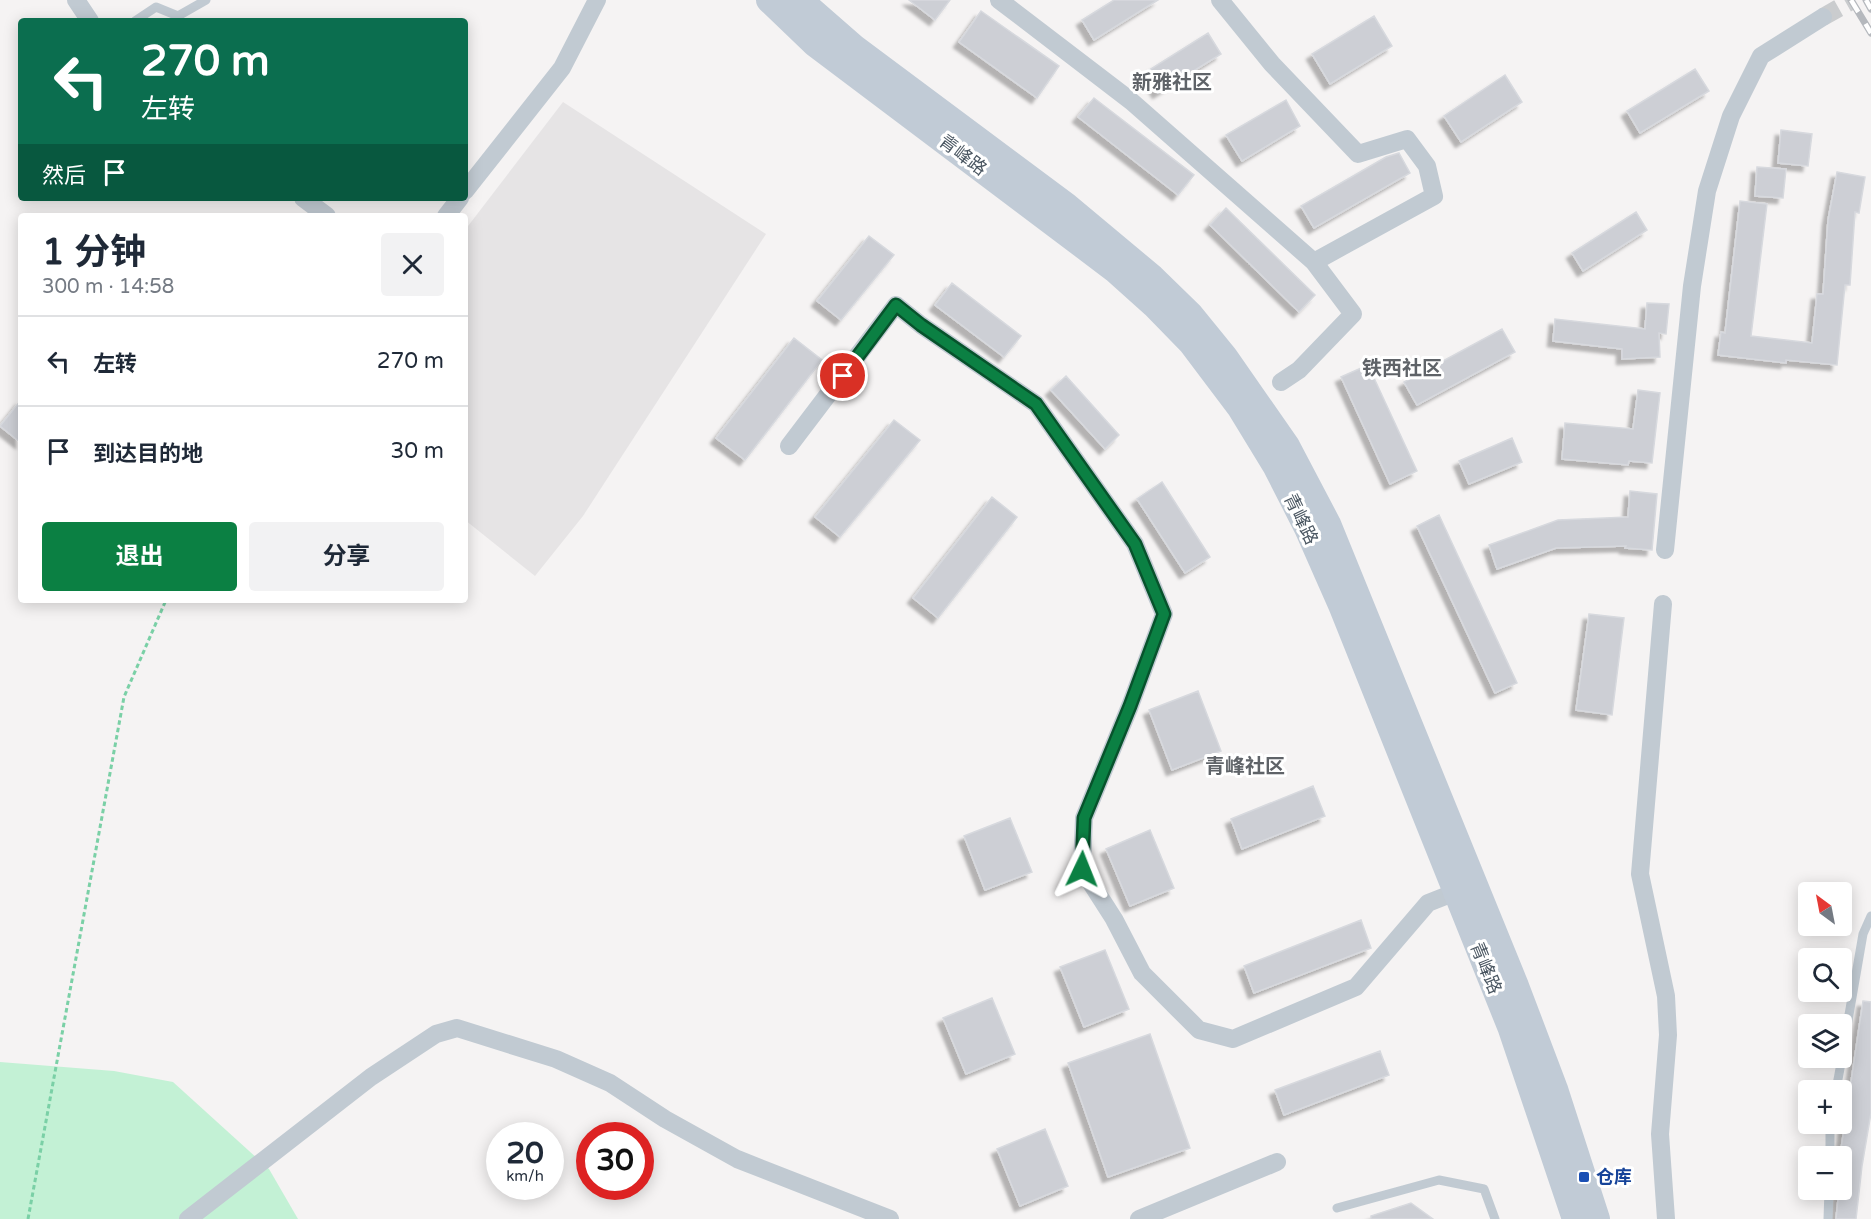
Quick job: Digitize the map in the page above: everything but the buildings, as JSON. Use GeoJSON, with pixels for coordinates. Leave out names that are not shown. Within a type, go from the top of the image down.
{"type":"FeatureCollection","features":[{"type":"Feature","properties":{"kind":"main road","name":"青峰路"},"geometry":{"type":"LineString","coordinates":[[769,0],[815,44],[1115,270],[1154,305],[1191,344],[1246,418],[1276,467],[1307,528],[1465,888],[1516,986],[1555,1089],[1597,1219]]}},
{"type":"Feature","properties":{"kind":"main road","name":"青峰路"},"geometry":{"type":"LineString","coordinates":[[800,0],[855,48],[1067,206],[1135,262],[1190,314],[1225,357],[1287,446],[1328,524],[1465,888],[1575,1219]]}},
{"type":"Feature","properties":{"kind":"street"},"geometry":{"type":"LineString","coordinates":[[76,0],[88,18]]}},
{"type":"Feature","properties":{"kind":"street"},"geometry":{"type":"LineString","coordinates":[[468,187],[562,68],[597,0]]}},
{"type":"Feature","properties":{"kind":"street"},"geometry":{"type":"LineString","coordinates":[[999,0],[1131,101],[1314,262],[1353,315],[1299,370],[1281,382]]}},
{"type":"Feature","properties":{"kind":"street"},"geometry":{"type":"LineString","coordinates":[[1220,0],[1272,64],[1358,154],[1407,139],[1427,166],[1434,196],[1314,262]]}},
{"type":"Feature","properties":{"kind":"street"},"geometry":{"type":"LineString","coordinates":[[1665,550],[1692,286],[1707,191],[1731,116],[1761,56],[1823,17]]}},
{"type":"Feature","properties":{"kind":"street"},"geometry":{"type":"LineString","coordinates":[[307,201],[323,213]]}},
{"type":"Feature","properties":{"kind":"street"},"geometry":{"type":"LineString","coordinates":[[448,213],[458,201]]}},
{"type":"Feature","properties":{"kind":"street"},"geometry":{"type":"LineString","coordinates":[[789,446],[896,305],[921,325],[1036,404],[1135,544],[1164,614],[1130,706],[1084,818],[1082,869],[1114,919],[1142,973],[1199,1030],[1233,1039],[1356,987],[1428,903],[1465,888]]}},
{"type":"Feature","properties":{"kind":"street"},"geometry":{"type":"LineString","coordinates":[[1663,604],[1640,874],[1666,996],[1668,1035],[1660,1134],[1666,1219]]}},
{"type":"Feature","properties":{"kind":"street"},"geometry":{"type":"LineString","coordinates":[[188,1219],[371,1077],[436,1034],[457,1028],[556,1059],[610,1083],[665,1119],[737,1159],[890,1219]]}},
{"type":"Feature","properties":{"kind":"street"},"geometry":{"type":"LineString","coordinates":[[1139,1219],[1277,1162]]}},
{"type":"Feature","properties":{"kind":"lane"},"geometry":{"type":"LineString","coordinates":[[140,18],[156,7],[178,16],[206,0]]}},
{"type":"Feature","properties":{"kind":"lane"},"geometry":{"type":"LineString","coordinates":[[1849,1014],[1863,933],[1871,916]]}},
{"type":"Feature","properties":{"kind":"lane"},"geometry":{"type":"LineString","coordinates":[[1337,1208],[1439,1180],[1484,1189],[1495,1219]]}},
{"type":"Feature","properties":{"kind":"lane"},"geometry":{"type":"LineString","coordinates":[[1828,1219],[1829,1200]]}},
{"type":"Feature","properties":{"kind":"path"},"geometry":{"type":"LineString","coordinates":[[28,1219],[124,697],[165,603]]}},
{"type":"Feature","properties":{"kind":"shaded area"},"geometry":{"type":"Polygon","coordinates":[[[563,102],[766,234],[583,516],[535,576],[468,522],[468,226],[563,102]]]}},
{"type":"Feature","properties":{"kind":"green space"},"geometry":{"type":"Polygon","coordinates":[[[0,1062],[114,1071],[173,1082],[269,1169],[298,1219],[0,1219],[0,1062]]]}},
{"type":"Feature","properties":{"kind":"tunnel"},"geometry":{"type":"LineString","coordinates":[[1823,17],[1853,0]]}},
{"type":"Feature","properties":{"kind":"railway"},"geometry":{"type":"LineString","coordinates":[[1851,0],[1871,33]]}},
{"type":"Feature","properties":{"kind":"railway"},"geometry":{"type":"LineString","coordinates":[[1866,0],[1871,9]]}},
{"type":"Feature","properties":{"kind":"place","name":"仓库"},"geometry":{"type":"Point","coordinates":[1584,1177]}},
{"type":"Feature","properties":{"kind":"district","name":"新雅社区"},"geometry":{"type":"Point","coordinates":[1172,83]}},
{"type":"Feature","properties":{"kind":"district","name":"铁西社区"},"geometry":{"type":"Point","coordinates":[1402,369]}},
{"type":"Feature","properties":{"kind":"district","name":"青峰社区"},"geometry":{"type":"Point","coordinates":[1245,767]}},
{"type":"Feature","properties":{"kind":"route"},"geometry":{"type":"LineString","coordinates":[[843,376],[896,305],[921,325],[1036,404],[1135,544],[1164,614],[1130,706],[1084,818],[1082,869]]}}]}
